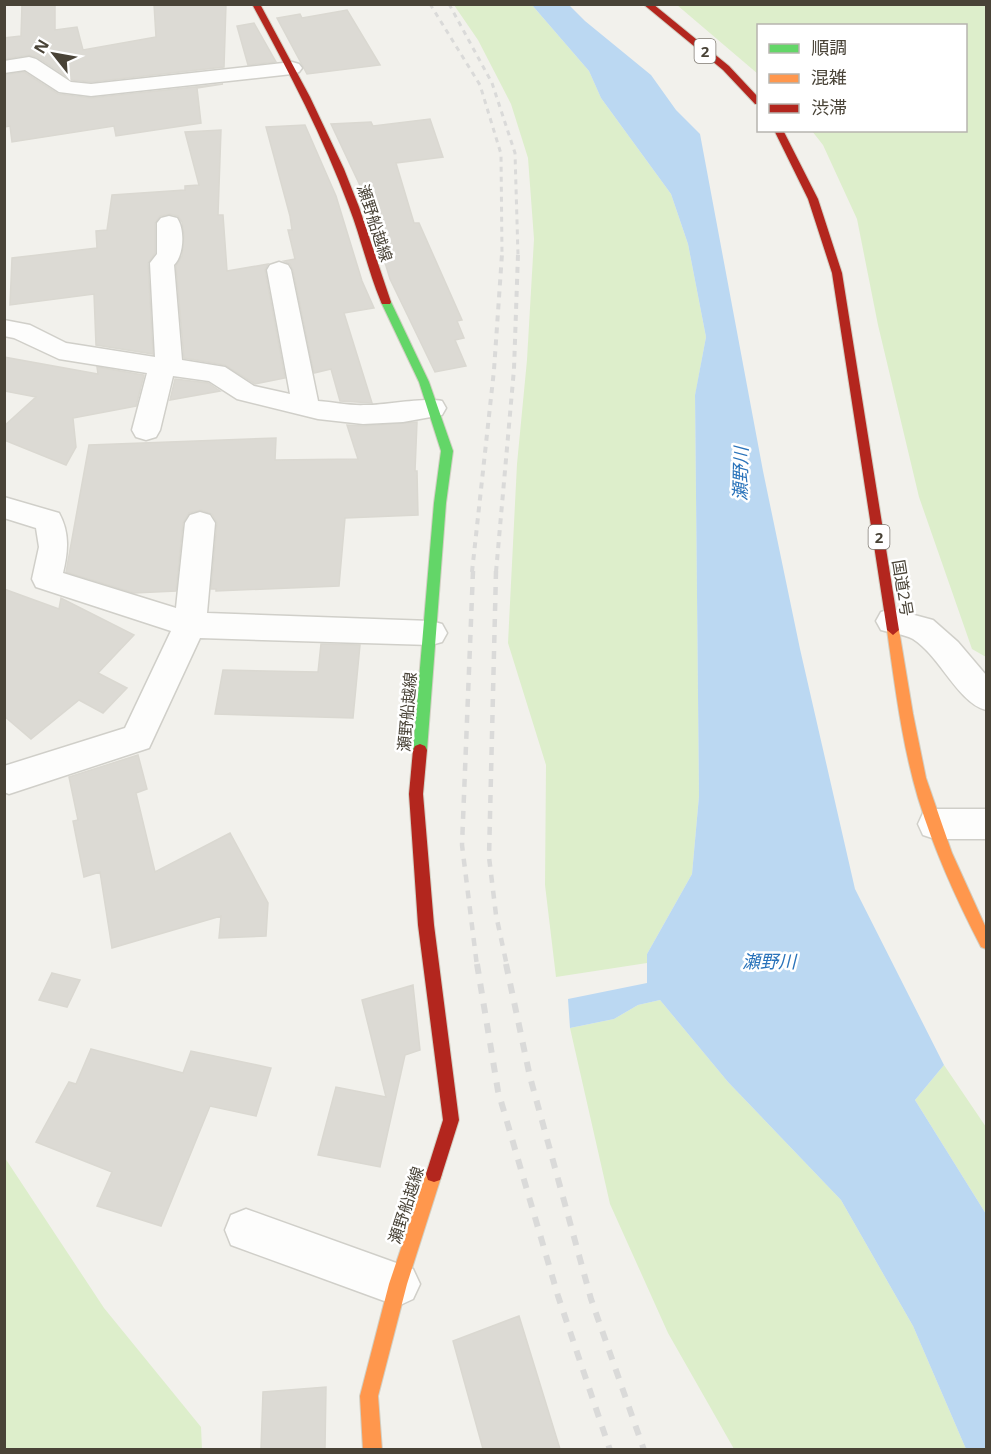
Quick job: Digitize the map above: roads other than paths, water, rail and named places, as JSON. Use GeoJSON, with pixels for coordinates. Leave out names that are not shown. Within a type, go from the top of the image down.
{"type":"FeatureCollection","features":[{"type":"Feature","properties":{"kind":"main road","name":"瀬野船越線"},"geometry":{"type":"LineString","coordinates":[[256,4],[292,68],[350,195],[376,280],[424,382],[447,451],[440,503],[416,794],[426,925],[451,1120],[398,1284],[369,1396],[372,1449]]}},
{"type":"Feature","properties":{"kind":"main road","name":"2"},"geometry":{"type":"LineString","coordinates":[[647,4],[726,68],[757,100]]}},
{"type":"Feature","properties":{"kind":"main road","name":"国道2号"},"geometry":{"type":"LineString","coordinates":[[779,132],[796,160],[820,212],[837,273],[906,709],[924,797],[966,904],[987,942]]}},
{"type":"Feature","properties":{"kind":"street"},"geometry":{"type":"LineString","coordinates":[[4,67],[29,63],[66,88],[91,90],[292,68]]}},
{"type":"Feature","properties":{"kind":"street"},"geometry":{"type":"LineString","coordinates":[[146,430],[166,366],[162,263],[169,256],[169,224]]}},
{"type":"Feature","properties":{"kind":"street"},"geometry":{"type":"LineString","coordinates":[[279,270],[306,408]]}},
{"type":"Feature","properties":{"kind":"street"},"geometry":{"type":"LineString","coordinates":[[4,328],[21,331],[59,350],[103,359],[216,373],[246,393],[306,408],[363,415],[403,413],[432,408]]}},
{"type":"Feature","properties":{"kind":"street"},"geometry":{"type":"LineString","coordinates":[[4,507],[49,521],[54,547],[47,579],[190,625],[431,633]]}},
{"type":"Feature","properties":{"kind":"street"},"geometry":{"type":"LineString","coordinates":[[9,779],[137,738],[190,625],[200,523]]}},
{"type":"Feature","properties":{"kind":"street"},"geometry":{"type":"LineString","coordinates":[[892,621],[922,629],[947,651],[987,697]]}},
{"type":"Feature","properties":{"kind":"street"},"geometry":{"type":"LineString","coordinates":[[935,824],[987,824]]}},
{"type":"Feature","properties":{"kind":"street"},"geometry":{"type":"LineString","coordinates":[[246,1230],[398,1284]]}},
{"type":"Feature","properties":{"kind":"water","name":"瀬野川"},"geometry":{"type":"Polygon","coordinates":[[[532,5],[569,5],[651,75],[676,110],[700,134],[763,471],[800,649],[855,889],[944,1065],[915,1100],[986,1214],[986,1449],[966,1449],[913,1326],[841,1200],[728,1082],[660,1000],[638,1005],[614,1019],[570,1028],[568,999],[647,983],[647,954],[692,874],[699,796],[695,395],[706,337],[688,244],[671,194],[601,98],[589,71],[532,5]]]}},
{"type":"Feature","properties":{"kind":"railway"},"geometry":{"type":"LineString","coordinates":[[430,4],[480,85],[501,154],[502,254]]}},
{"type":"Feature","properties":{"kind":"railway"},"geometry":{"type":"LineString","coordinates":[[449,4],[492,83],[515,153],[518,254]]}},
{"type":"Feature","properties":{"kind":"railway"},"geometry":{"type":"LineString","coordinates":[[472,572],[494,370],[502,254]]}},
{"type":"Feature","properties":{"kind":"railway"},"geometry":{"type":"LineString","coordinates":[[496,572],[514,369],[518,254]]}},
{"type":"Feature","properties":{"kind":"railway"},"geometry":{"type":"LineString","coordinates":[[473,571],[462,845],[477,966]]}},
{"type":"Feature","properties":{"kind":"railway"},"geometry":{"type":"LineString","coordinates":[[496,571],[489,857],[496,915],[507,966]]}},
{"type":"Feature","properties":{"kind":"railway"},"geometry":{"type":"LineString","coordinates":[[477,964],[498,1091],[558,1296],[610,1450]]}},
{"type":"Feature","properties":{"kind":"railway"},"geometry":{"type":"LineString","coordinates":[[506,964],[530,1077],[591,1299],[644,1450]]}}]}
